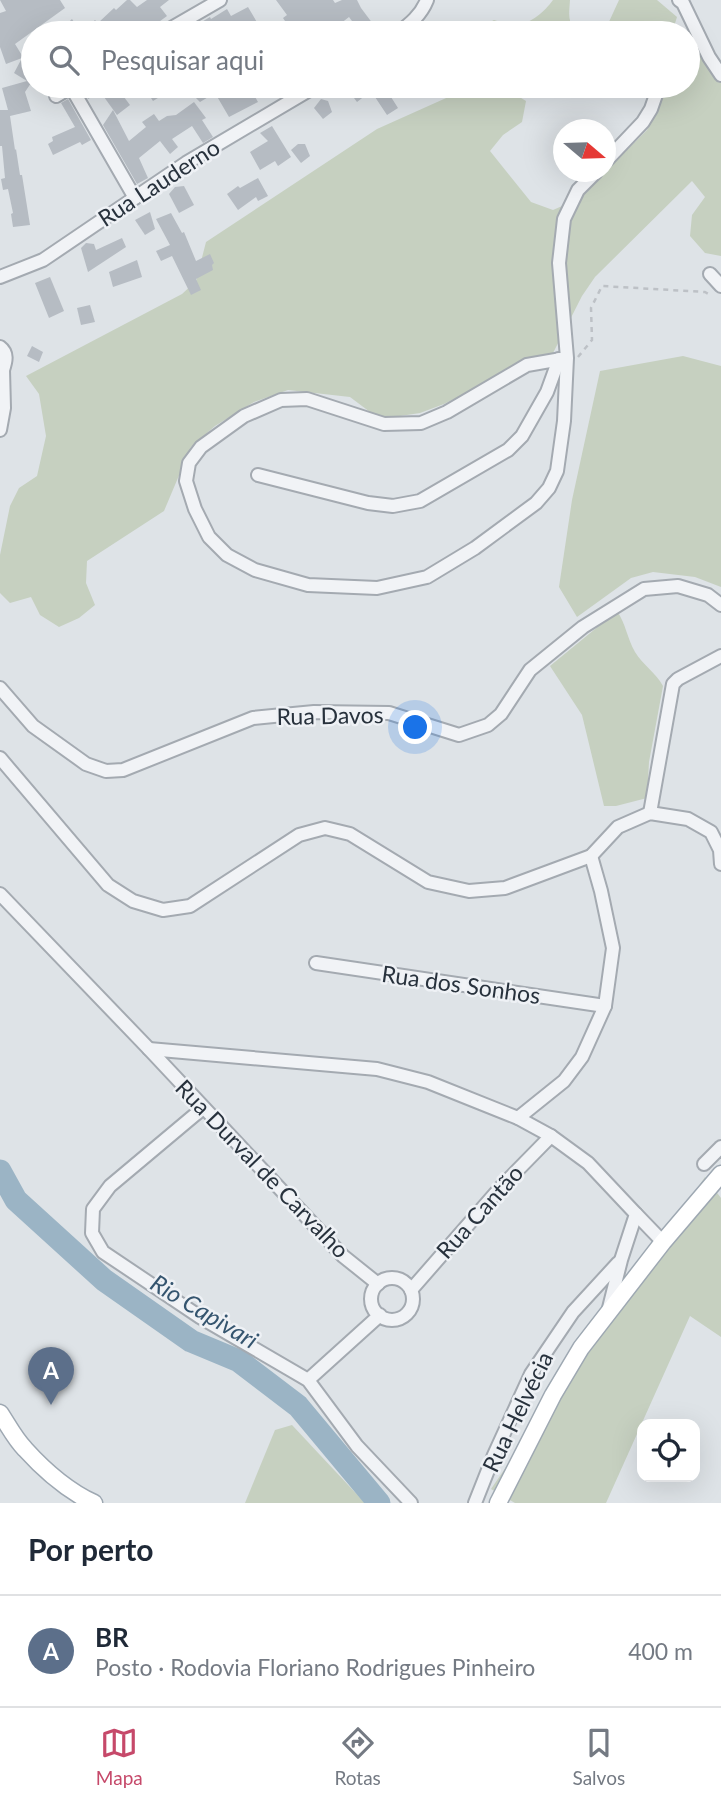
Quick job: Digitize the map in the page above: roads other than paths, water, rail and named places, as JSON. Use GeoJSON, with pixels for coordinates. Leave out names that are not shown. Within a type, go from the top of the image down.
{"type":"FeatureCollection","features":[{"type":"Feature","properties":{"kind":"main road"},"geometry":{"type":"LineString","coordinates":[[498,1503],[553,1395],[581,1348],[663,1241],[721,1174]]}},
{"type":"Feature","properties":{"kind":"main road"},"geometry":{"type":"LineString","coordinates":[[0,1413],[23,1448],[83,1498],[94,1503]]}},
{"type":"Feature","properties":{"kind":"street"},"geometry":{"type":"LineString","coordinates":[[184,21],[220,0]]}},
{"type":"Feature","properties":{"kind":"street"},"geometry":{"type":"LineString","coordinates":[[414,21],[427,0]]}},
{"type":"Feature","properties":{"kind":"street"},"geometry":{"type":"LineString","coordinates":[[683,1],[686,21]]}},
{"type":"Feature","properties":{"kind":"street"},"geometry":{"type":"LineString","coordinates":[[700,45],[721,75]]}},
{"type":"Feature","properties":{"kind":"street"},"geometry":{"type":"LineString","coordinates":[[79,98],[135,198]]}},
{"type":"Feature","properties":{"kind":"street","name":"Rua Lauderno"},"geometry":{"type":"LineString","coordinates":[[0,277],[43,260],[186,163],[296,98]]}},
{"type":"Feature","properties":{"kind":"street"},"geometry":{"type":"LineString","coordinates":[[616,150],[643,122],[655,98]]}},
{"type":"Feature","properties":{"kind":"street"},"geometry":{"type":"LineString","coordinates":[[564,362],[527,365],[447,412],[421,424],[384,424],[307,399],[281,400],[244,415],[201,447],[189,463],[187,481],[195,509],[209,537],[227,555],[255,570],[308,585],[377,588],[427,578],[485,541],[536,503],[549,488],[557,471],[564,421],[564,362],[559,263],[564,219],[578,190],[586,182]]}},
{"type":"Feature","properties":{"kind":"street"},"geometry":{"type":"LineString","coordinates":[[710,274],[717,291]]}},
{"type":"Feature","properties":{"kind":"street"},"geometry":{"type":"LineString","coordinates":[[0,429],[4,408],[1,370],[6,362],[3,351]]}},
{"type":"Feature","properties":{"kind":"street"},"geometry":{"type":"LineString","coordinates":[[258,475],[368,503],[393,506],[420,501],[508,450],[522,436],[564,362]]}},
{"type":"Feature","properties":{"kind":"street","name":"Rua Davos"},"geometry":{"type":"LineString","coordinates":[[0,688],[33,726],[86,764],[107,771],[123,770],[253,718],[314,712],[389,713],[459,735],[488,725],[501,714],[530,670],[583,627],[644,589],[678,586],[708,595],[721,605]]}},
{"type":"Feature","properties":{"kind":"street"},"geometry":{"type":"LineString","coordinates":[[650,813],[673,684],[721,656]]}},
{"type":"Feature","properties":{"kind":"street"},"geometry":{"type":"LineString","coordinates":[[0,758],[108,885],[133,901],[163,910],[190,906],[299,835],[325,828],[350,834],[429,882],[469,891],[505,888],[591,856],[618,827],[650,813],[688,819],[711,832],[720,850],[721,864]]}},
{"type":"Feature","properties":{"kind":"street"},"geometry":{"type":"LineString","coordinates":[[518,1118],[564,1081],[582,1057],[605,1006],[613,948],[591,856]]}},
{"type":"Feature","properties":{"kind":"street","name":"Rua Durval de Carvalho"},"geometry":{"type":"LineString","coordinates":[[0,894],[343,1256],[378,1284]]}},
{"type":"Feature","properties":{"kind":"street","name":"Rua dos Sonhos"},"geometry":{"type":"LineString","coordinates":[[316,963],[605,1006]]}},
{"type":"Feature","properties":{"kind":"street"},"geometry":{"type":"LineString","coordinates":[[149,1049],[377,1069],[428,1082],[518,1118],[551,1136],[588,1163],[663,1241]]}},
{"type":"Feature","properties":{"kind":"street"},"geometry":{"type":"LineString","coordinates":[[203,1108],[110,1186],[93,1209],[92,1233],[103,1252],[200,1317],[309,1380],[357,1446],[411,1503]]}},
{"type":"Feature","properties":{"kind":"street","name":"Rua Cantão"},"geometry":{"type":"LineString","coordinates":[[411,1290],[501,1187],[551,1136]]}},
{"type":"Feature","properties":{"kind":"street"},"geometry":{"type":"LineString","coordinates":[[704,1164],[721,1147]]}},
{"type":"Feature","properties":{"kind":"street"},"geometry":{"type":"LineString","coordinates":[[608,1313],[636,1214]]}},
{"type":"Feature","properties":{"kind":"street","name":"Rua Helvécia"},"geometry":{"type":"LineString","coordinates":[[475,1503],[531,1374],[573,1312],[621,1260]]}},
{"type":"Feature","properties":{"kind":"street"},"geometry":{"type":"LineString","coordinates":[[400,1279],[411,1290],[412,1305],[402,1317],[387,1319],[374,1308],[373,1291],[385,1280],[400,1279]]}},
{"type":"Feature","properties":{"kind":"street"},"geometry":{"type":"LineString","coordinates":[[309,1380],[380,1315]]}},
{"type":"Feature","properties":{"kind":"waterway","name":"Rio Capivari"},"geometry":{"type":"LineString","coordinates":[[0,1171],[16,1200],[104,1280],[191,1341],[239,1361],[298,1406],[379,1503]]}},
{"type":"Feature","properties":{"kind":"place","name":"BR"},"geometry":{"type":"Point","coordinates":[51,1405]}}]}
